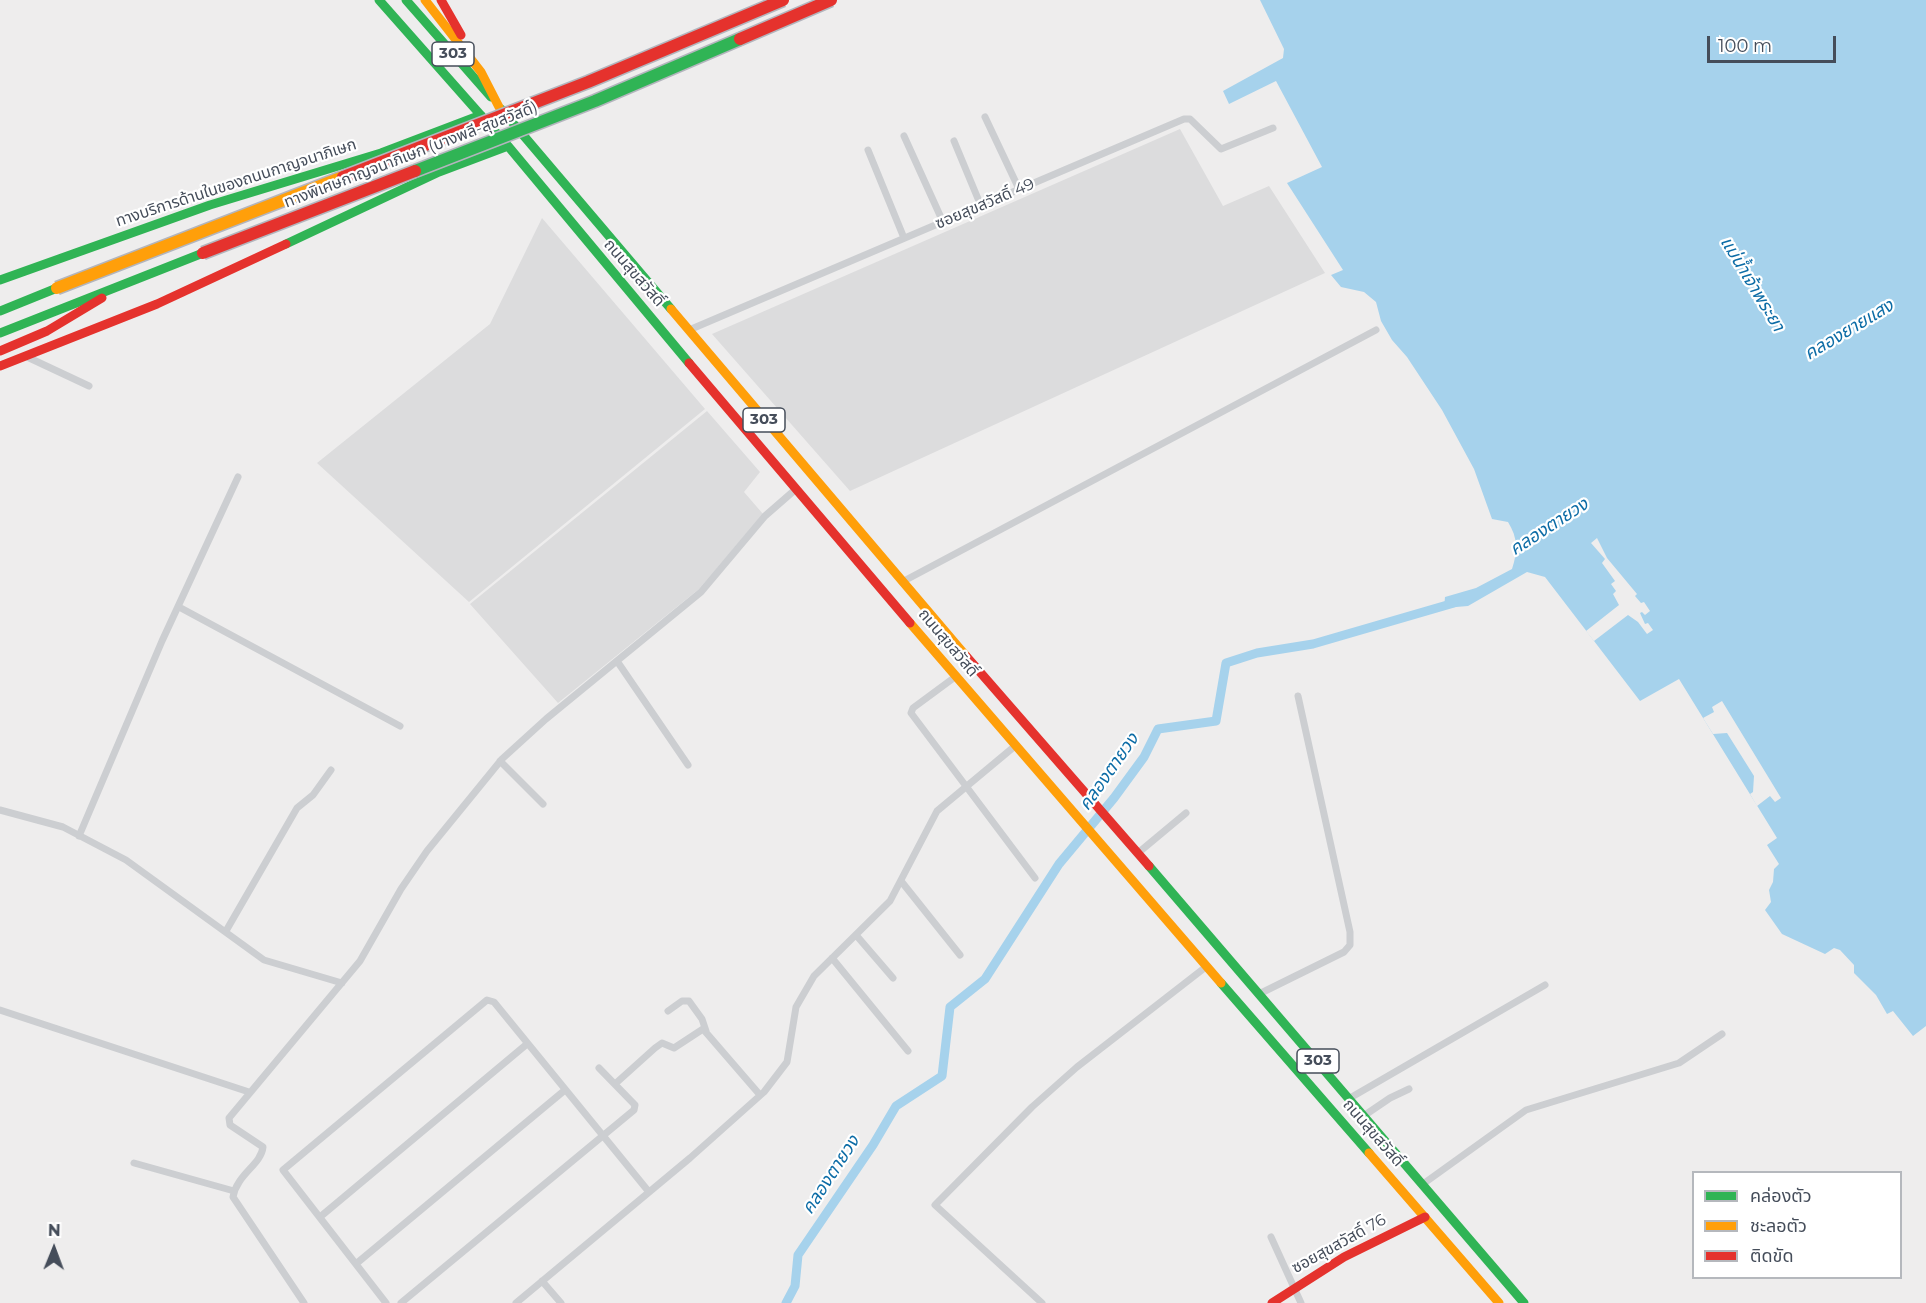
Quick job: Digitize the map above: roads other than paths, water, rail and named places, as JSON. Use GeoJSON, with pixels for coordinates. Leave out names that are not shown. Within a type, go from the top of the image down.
{"type":"FeatureCollection","features":[{"type":"Feature","properties":{"kind":"main road","name":"ถนนสุขสวัสดิ์"},"geometry":{"type":"LineString","coordinates":[[379,0],[508,146],[569,222],[955,677],[1499,1303]]}},
{"type":"Feature","properties":{"kind":"main road","name":"ถนนสุขสวัสดิ์"},"geometry":{"type":"LineString","coordinates":[[406,0],[902,582],[1365,1115],[1524,1303]]}},
{"type":"Feature","properties":{"kind":"main road"},"geometry":{"type":"LineString","coordinates":[[425,0],[481,72]]}},
{"type":"Feature","properties":{"kind":"main road"},"geometry":{"type":"LineString","coordinates":[[441,0],[499,107]]}},
{"type":"Feature","properties":{"kind":"main road","name":"ทางพิเศษกาญจนาภิเษก (บางพลี-สุขสวัสดิ์)"},"geometry":{"type":"LineString","coordinates":[[0,310],[588,82],[783,0]]}},
{"type":"Feature","properties":{"kind":"main road","name":"ทางพิเศษกาญจนาภิเษก (บางพลี-สุขสวัสดิ์)"},"geometry":{"type":"LineString","coordinates":[[0,333],[595,101],[831,0]]}},
{"type":"Feature","properties":{"kind":"main road","name":"ทางบริการด้านในของถนนกาญจนาภิเษก"},"geometry":{"type":"LineString","coordinates":[[0,280],[228,199],[381,153],[499,107]]}},
{"type":"Feature","properties":{"kind":"main road"},"geometry":{"type":"LineString","coordinates":[[0,366],[157,304],[439,172],[508,146]]}},
{"type":"Feature","properties":{"kind":"main road"},"geometry":{"type":"LineString","coordinates":[[0,351],[47,331],[123,284]]}},
{"type":"Feature","properties":{"kind":"main road"},"geometry":{"type":"LineString","coordinates":[[0,303],[57,288]]}},
{"type":"Feature","properties":{"kind":"main road"},"geometry":{"type":"LineString","coordinates":[[1015,746],[1032,731]]}},
{"type":"Feature","properties":{"kind":"main road","name":"ซอยสุขสวัสดิ์ 76"},"geometry":{"type":"LineString","coordinates":[[1272,1303],[1344,1257],[1425,1217]]}},
{"type":"Feature","properties":{"kind":"street"},"geometry":{"type":"LineString","coordinates":[[985,117],[1019,189]]}},
{"type":"Feature","properties":{"kind":"street","name":"ซอยสุขสวัสดิ์ 49"},"geometry":{"type":"LineString","coordinates":[[688,330],[1184,119],[1190,119],[1221,149],[1274,128]]}},
{"type":"Feature","properties":{"kind":"street"},"geometry":{"type":"LineString","coordinates":[[904,136],[943,222]]}},
{"type":"Feature","properties":{"kind":"street"},"geometry":{"type":"LineString","coordinates":[[954,141],[981,206]]}},
{"type":"Feature","properties":{"kind":"street"},"geometry":{"type":"LineString","coordinates":[[868,150],[904,238]]}},
{"type":"Feature","properties":{"kind":"street"},"geometry":{"type":"LineString","coordinates":[[902,582],[1376,330]]}},
{"type":"Feature","properties":{"kind":"street"},"geometry":{"type":"LineString","coordinates":[[25,356],[89,386]]}},
{"type":"Feature","properties":{"kind":"street"},"geometry":{"type":"LineString","coordinates":[[79,836],[162,641],[238,477]]}},
{"type":"Feature","properties":{"kind":"street"},"geometry":{"type":"LineString","coordinates":[[304,1303],[233,1197],[241,1176],[262,1154],[262,1147],[230,1125],[229,1118],[360,961],[400,889],[427,851],[500,761],[546,719],[701,592],[765,516],[796,489]]}},
{"type":"Feature","properties":{"kind":"street"},"geometry":{"type":"LineString","coordinates":[[179,607],[400,726]]}},
{"type":"Feature","properties":{"kind":"street"},"geometry":{"type":"LineString","coordinates":[[617,661],[688,765]]}},
{"type":"Feature","properties":{"kind":"street"},"geometry":{"type":"LineString","coordinates":[[955,677],[913,708],[911,713],[1035,878]]}},
{"type":"Feature","properties":{"kind":"street"},"geometry":{"type":"LineString","coordinates":[[1259,994],[1344,952],[1350,945],[1350,932],[1298,696]]}},
{"type":"Feature","properties":{"kind":"street"},"geometry":{"type":"LineString","coordinates":[[516,1303],[649,1192],[760,1095],[787,1062],[792,1021],[803,992],[832,958],[890,901],[931,818],[1015,746]]}},
{"type":"Feature","properties":{"kind":"street"},"geometry":{"type":"LineString","coordinates":[[500,761],[543,804]]}},
{"type":"Feature","properties":{"kind":"street"},"geometry":{"type":"LineString","coordinates":[[226,931],[297,808],[313,795],[331,770]]}},
{"type":"Feature","properties":{"kind":"street"},"geometry":{"type":"LineString","coordinates":[[0,810],[52,823],[139,868],[264,960],[342,983]]}},
{"type":"Feature","properties":{"kind":"street"},"geometry":{"type":"LineString","coordinates":[[1138,854],[1186,813]]}},
{"type":"Feature","properties":{"kind":"street"},"geometry":{"type":"LineString","coordinates":[[901,881],[960,955]]}},
{"type":"Feature","properties":{"kind":"street"},"geometry":{"type":"LineString","coordinates":[[856,935],[893,978]]}},
{"type":"Feature","properties":{"kind":"street"},"geometry":{"type":"LineString","coordinates":[[832,958],[908,1051]]}},
{"type":"Feature","properties":{"kind":"street"},"geometry":{"type":"LineString","coordinates":[[1042,1303],[935,1205],[1032,1107],[1077,1067],[1207,966]]}},
{"type":"Feature","properties":{"kind":"street"},"geometry":{"type":"LineString","coordinates":[[1350,1098],[1545,985]]}},
{"type":"Feature","properties":{"kind":"street"},"geometry":{"type":"LineString","coordinates":[[386,1303],[357,1263],[284,1173],[285,1167],[487,1000],[494,1002],[649,1192]]}},
{"type":"Feature","properties":{"kind":"street"},"geometry":{"type":"LineString","coordinates":[[668,1011],[682,1001],[689,1001],[705,1025],[706,1031],[760,1095]]}},
{"type":"Feature","properties":{"kind":"street"},"geometry":{"type":"LineString","coordinates":[[0,1010],[249,1092]]}},
{"type":"Feature","properties":{"kind":"street"},"geometry":{"type":"LineString","coordinates":[[615,1084],[662,1043],[675,1048],[699,1030],[706,1031]]}},
{"type":"Feature","properties":{"kind":"street"},"geometry":{"type":"LineString","coordinates":[[1423,1184],[1526,1110],[1679,1063],[1722,1034]]}},
{"type":"Feature","properties":{"kind":"street"},"geometry":{"type":"LineString","coordinates":[[320,1217],[527,1044]]}},
{"type":"Feature","properties":{"kind":"street"},"geometry":{"type":"LineString","coordinates":[[401,1303],[636,1108],[599,1068]]}},
{"type":"Feature","properties":{"kind":"street"},"geometry":{"type":"LineString","coordinates":[[1365,1115],[1390,1098],[1410,1089]]}},
{"type":"Feature","properties":{"kind":"street"},"geometry":{"type":"LineString","coordinates":[[357,1263],[565,1090]]}},
{"type":"Feature","properties":{"kind":"street"},"geometry":{"type":"LineString","coordinates":[[134,1163],[234,1191]]}},
{"type":"Feature","properties":{"kind":"street"},"geometry":{"type":"LineString","coordinates":[[1271,1237],[1300,1303]]}},
{"type":"Feature","properties":{"kind":"street"},"geometry":{"type":"LineString","coordinates":[[542,1281],[561,1303]]}},
{"type":"Feature","properties":{"kind":"water"},"geometry":{"type":"Polygon","coordinates":[[[1260,0],[1926,0],[1926,1026],[1913,1036],[1893,1011],[1887,1014],[1876,995],[1854,973],[1854,965],[1840,950],[1834,948],[1825,954],[1782,934],[1765,910],[1771,902],[1769,890],[1773,882],[1774,869],[1779,864],[1767,845],[1777,838],[1679,679],[1640,701],[1545,577],[1527,572],[1468,606],[1444,608],[1445,597],[1476,588],[1512,569],[1516,550],[1514,534],[1508,522],[1492,519],[1474,469],[1442,410],[1407,357],[1392,340],[1381,321],[1376,302],[1364,292],[1341,287],[1331,275],[1343,270],[1287,183],[1322,167],[1276,81],[1229,104],[1223,91],[1283,58],[1284,49],[1260,0]]]}},
{"type":"Feature","properties":{"kind":"waterway","name":"คลองตายวง"},"geometry":{"type":"LineString","coordinates":[[786,1303],[795,1286],[798,1255],[873,1145],[896,1106],[942,1076],[950,1007],[985,979],[1059,864],[1114,798],[1144,757],[1158,729],[1216,721],[1226,663],[1257,653],[1313,644],[1454,603]]}},
{"type":"Feature","properties":{"kind":"water label","name":"แม่น้ำเจ้าพระยา"},"geometry":{"type":"Point","coordinates":[1752,284]}},
{"type":"Feature","properties":{"kind":"water label","name":"คลองยายแสง"},"geometry":{"type":"Point","coordinates":[1849,330]}}]}
